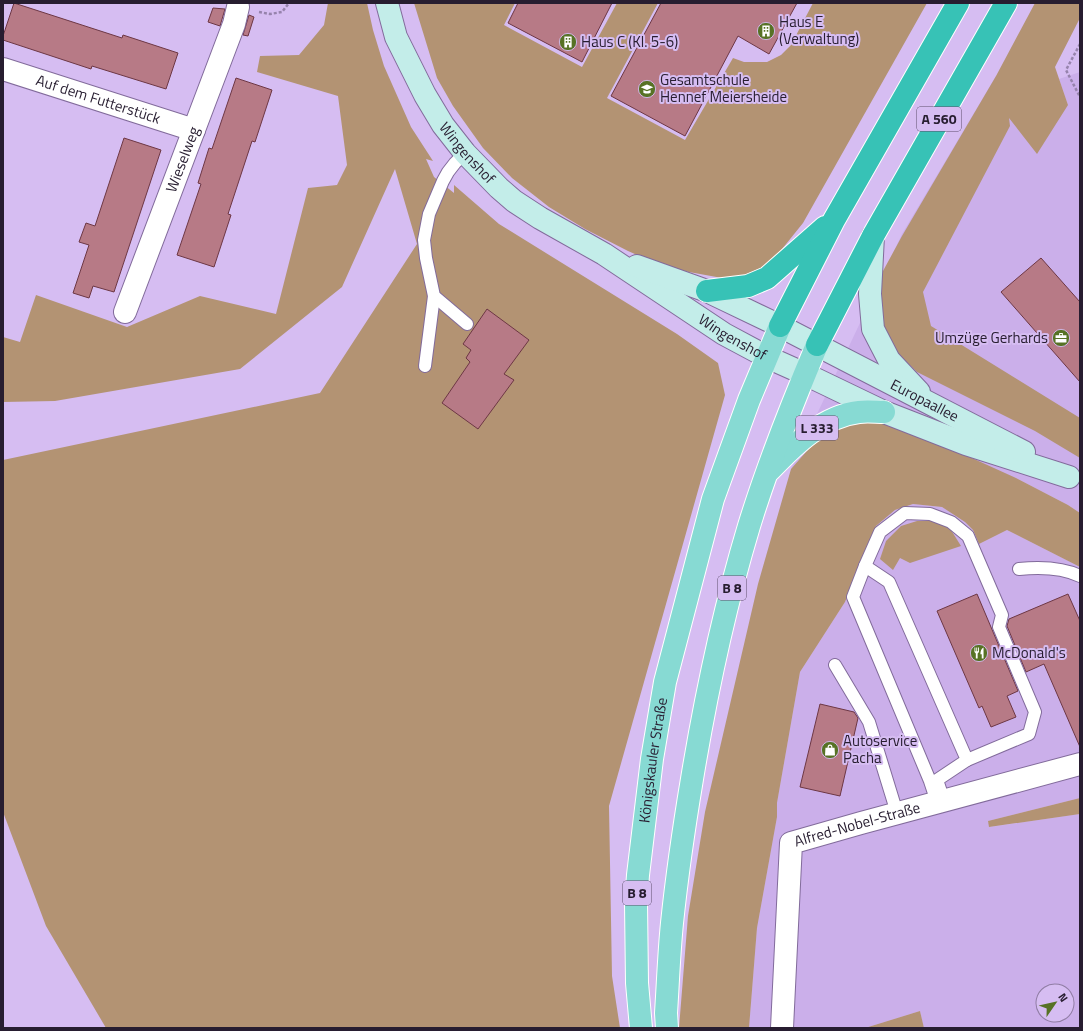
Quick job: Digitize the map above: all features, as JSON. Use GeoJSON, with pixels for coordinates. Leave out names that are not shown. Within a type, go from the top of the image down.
{"type":"FeatureCollection","features":[{"type":"Feature","properties":{"kind":"highway","name":"A 560"},"geometry":{"type":"LineString","coordinates":[[780,326],[834,220],[958,3]]}},
{"type":"Feature","properties":{"kind":"highway","name":"A 560"},"geometry":{"type":"LineString","coordinates":[[817,345],[873,236],[1006,3]]}},
{"type":"Feature","properties":{"kind":"highway"},"geometry":{"type":"LineString","coordinates":[[707,292],[748,286],[767,278],[834,220]]}},
{"type":"Feature","properties":{"kind":"main road","name":"Wingenshof"},"geometry":{"type":"LineString","coordinates":[[387,3],[396,37],[425,95],[443,125],[466,153],[499,188],[540,218],[604,254],[724,334],[767,357],[804,374]]}},
{"type":"Feature","properties":{"kind":"main road"},"geometry":{"type":"LineString","coordinates":[[873,236],[870,294],[873,329],[889,360],[928,402]]}},
{"type":"Feature","properties":{"kind":"main road","name":"Wingenshof"},"geometry":{"type":"LineString","coordinates":[[604,254],[707,292],[780,326]]}},
{"type":"Feature","properties":{"kind":"main road","name":"Europaallee"},"geometry":{"type":"LineString","coordinates":[[780,326],[996,437],[1074,480]]}},
{"type":"Feature","properties":{"kind":"main road","name":"B 8"},"geometry":{"type":"LineString","coordinates":[[767,357],[780,326]]}},
{"type":"Feature","properties":{"kind":"main road","name":"B 8"},"geometry":{"type":"LineString","coordinates":[[667,1028],[666,1013],[672,924],[680,858],[706,702],[717,648],[739,560],[766,475],[788,414],[817,345]]}},
{"type":"Feature","properties":{"kind":"main road","name":"Königskauler Straße"},"geometry":{"type":"LineString","coordinates":[[641,1028],[636,984],[636,903],[652,759],[665,682],[713,499],[749,400],[767,357]]}},
{"type":"Feature","properties":{"kind":"main road","name":"Europaallee"},"geometry":{"type":"LineString","coordinates":[[804,374],[884,412],[966,444],[1074,480]]}},
{"type":"Feature","properties":{"kind":"main road","name":"L 333"},"geometry":{"type":"LineString","coordinates":[[766,475],[784,455],[804,438],[835,418],[860,412],[884,412]]}},
{"type":"Feature","properties":{"kind":"street","name":"Wieselweg"},"geometry":{"type":"LineString","coordinates":[[125,312],[234,24],[238,7]]}},
{"type":"Feature","properties":{"kind":"street","name":"Auf dem Futterstück"},"geometry":{"type":"LineString","coordinates":[[3,69],[194,130]]}},
{"type":"Feature","properties":{"kind":"street","name":"Alfred-Nobel-Straße"},"geometry":{"type":"LineString","coordinates":[[782,1028],[790,844],[940,801],[1080,764]]}},
{"type":"Feature","properties":{"kind":"lane"},"geometry":{"type":"LineString","coordinates":[[426,366],[434,296],[426,258],[424,240],[426,227],[429,214],[443,181],[455,163],[466,153]]}},
{"type":"Feature","properties":{"kind":"lane"},"geometry":{"type":"LineString","coordinates":[[434,296],[467,324]]}},
{"type":"Feature","properties":{"kind":"lane"},"geometry":{"type":"LineString","coordinates":[[905,514],[930,514],[937,516],[951,522],[968,536],[1002,615],[999,627],[1035,712],[1030,734],[967,760],[937,780],[940,801],[927,774],[853,597],[880,532],[905,514]]}},
{"type":"Feature","properties":{"kind":"lane"},"geometry":{"type":"LineString","coordinates":[[865,566],[889,582],[967,760]]}},
{"type":"Feature","properties":{"kind":"lane"},"geometry":{"type":"LineString","coordinates":[[1019,569],[1038,568],[1070,571],[1080,576]]}},
{"type":"Feature","properties":{"kind":"lane"},"geometry":{"type":"LineString","coordinates":[[835,665],[869,722],[897,813]]}},
{"type":"Feature","properties":{"kind":"path"},"geometry":{"type":"LineString","coordinates":[[1080,44],[1066,70],[1080,97]]}},
{"type":"Feature","properties":{"kind":"shaded area"},"geometry":{"type":"Polygon","coordinates":[[[328,3],[367,3],[373,30],[384,66],[411,127],[433,161],[426,159],[434,177],[454,193],[454,185],[499,224],[677,334],[718,363],[725,395],[609,806],[612,976],[620,1028],[106,1028],[46,926],[3,812],[3,460],[320,393],[417,244],[395,169],[342,287],[240,369],[55,401],[3,402],[3,337],[20,342],[36,295],[127,327],[200,296],[276,314],[308,188],[337,185],[347,165],[338,96],[257,72],[260,56],[299,55],[324,25],[328,3]]]}},
{"type":"Feature","properties":{"kind":"shaded area","name":"Gesamtschule Hennef Meiersheide"},"geometry":{"type":"Polygon","coordinates":[[[414,3],[515,3],[504,25],[582,67],[617,3],[658,3],[607,98],[685,140],[733,58],[744,62],[767,62],[781,55],[791,45],[813,3],[927,3],[803,223],[770,264],[733,280],[667,268],[628,251],[585,229],[549,207],[512,178],[483,148],[453,106],[437,78],[414,3]]]}},
{"type":"Feature","properties":{"kind":"shaded area"},"geometry":{"type":"Polygon","coordinates":[[[1035,3],[1080,3],[1080,18],[1055,67],[1068,105],[1037,154],[1009,118],[1010,126],[923,292],[931,326],[1080,418],[1080,458],[1035,431],[917,372],[893,349],[879,319],[878,295],[883,271],[996,76],[1035,3]]]}},
{"type":"Feature","properties":{"kind":"shaded area"},"geometry":{"type":"Polygon","coordinates":[[[1080,72],[1080,513],[1068,505],[1016,478],[813,444],[791,469],[902,234],[996,76],[1068,105],[1059,79],[1080,72]]]}},
{"type":"Feature","properties":{"kind":"shaded area"},"geometry":{"type":"Polygon","coordinates":[[[859,421],[885,422],[963,454],[1016,478],[1068,505],[1080,513],[1080,567],[1007,530],[979,544],[973,530],[965,522],[942,507],[913,504],[895,510],[876,526],[845,602],[800,672],[777,803],[777,817],[757,928],[749,1028],[679,1028],[688,916],[705,812],[758,584],[791,469],[813,444],[835,429],[859,421]]]}},
{"type":"Feature","properties":{"kind":"shaded area"},"geometry":{"type":"Polygon","coordinates":[[[913,504],[942,507],[965,522],[973,530],[979,544],[1007,530],[1080,567],[1080,798],[988,821],[990,827],[1080,814],[1080,1028],[924,1028],[920,1011],[865,1028],[749,1028],[757,928],[777,817],[777,803],[800,672],[845,602],[876,526],[895,510],[913,504]]]}},
{"type":"Feature","properties":{"kind":"shaded area"},"geometry":{"type":"Polygon","coordinates":[[[917,521],[937,521],[951,530],[961,546],[910,563],[900,558],[893,570],[880,559],[886,541],[901,526],[917,521]]]}},
{"type":"Feature","properties":{"kind":"shaded area"},"geometry":{"type":"Polygon","coordinates":[[[1080,798],[1080,814],[989,827],[988,821],[1080,798]]]}},
{"type":"Feature","properties":{"kind":"shaded area"},"geometry":{"type":"Polygon","coordinates":[[[920,1011],[924,1028],[865,1028],[920,1011]]]}},
{"type":"Feature","properties":{"kind":"building"},"geometry":{"type":"Polygon","coordinates":[[[14,3],[122,38],[123,35],[178,53],[166,89],[92,66],[91,69],[3,40],[14,3]]]}},
{"type":"Feature","properties":{"kind":"building","name":"Haus C (Kl. 5-6)"},"geometry":{"type":"Polygon","coordinates":[[[518,3],[612,3],[582,62],[508,23],[518,3]]]}},
{"type":"Feature","properties":{"kind":"building"},"geometry":{"type":"Polygon","coordinates":[[[661,3],[797,3],[769,54],[738,36],[685,136],[611,96],[661,3]]]}},
{"type":"Feature","properties":{"kind":"building"},"geometry":{"type":"Polygon","coordinates":[[[213,8],[225,9],[220,26],[208,22],[213,8]]]}},
{"type":"Feature","properties":{"kind":"building"},"geometry":{"type":"Polygon","coordinates":[[[249,15],[254,17],[248,36],[243,35],[249,15]]]}},
{"type":"Feature","properties":{"kind":"building"},"geometry":{"type":"Polygon","coordinates":[[[236,78],[272,90],[255,142],[252,141],[228,214],[231,215],[214,267],[177,255],[201,184],[198,183],[209,148],[212,149],[236,78]]]}},
{"type":"Feature","properties":{"kind":"building"},"geometry":{"type":"Polygon","coordinates":[[[124,138],[161,150],[114,292],[93,286],[89,298],[73,293],[89,245],[79,242],[86,223],[95,226],[124,138]]]}},
{"type":"Feature","properties":{"kind":"building","name":"Umzüge Gerhards"},"geometry":{"type":"Polygon","coordinates":[[[1041,258],[1080,302],[1080,382],[1001,292],[1041,258]]]}},
{"type":"Feature","properties":{"kind":"building"},"geometry":{"type":"Polygon","coordinates":[[[487,309],[529,340],[504,374],[514,380],[478,429],[442,403],[470,362],[466,358],[471,350],[463,344],[487,309]]]}},
{"type":"Feature","properties":{"kind":"building","name":"McDonald's"},"geometry":{"type":"Polygon","coordinates":[[[977,594],[1018,691],[1007,696],[1016,717],[991,727],[982,706],[979,708],[937,611],[977,594]]]}},
{"type":"Feature","properties":{"kind":"building"},"geometry":{"type":"Polygon","coordinates":[[[1068,594],[1080,621],[1080,747],[1044,664],[1026,672],[1007,626],[1009,619],[1068,594]]]}},
{"type":"Feature","properties":{"kind":"building","name":"Autoservice Pacha"},"geometry":{"type":"Polygon","coordinates":[[[820,704],[854,712],[858,718],[840,796],[800,787],[820,704]]]}},
{"type":"Feature","properties":{"kind":"place","name":"Haus E (Verwaltung)"},"geometry":{"type":"Point","coordinates":[766,31]}},
{"type":"Feature","properties":{"kind":"place","name":"Haus C (Kl. 5-6)"},"geometry":{"type":"Point","coordinates":[568,42]}},
{"type":"Feature","properties":{"kind":"place","name":"Gesamtschule Hennef Meiersheide"},"geometry":{"type":"Point","coordinates":[647,89]}},
{"type":"Feature","properties":{"kind":"place","name":"Umzüge Gerhards"},"geometry":{"type":"Point","coordinates":[1061,338]}},
{"type":"Feature","properties":{"kind":"place","name":"McDonald's"},"geometry":{"type":"Point","coordinates":[979,653]}},
{"type":"Feature","properties":{"kind":"place","name":"Autoservice Pacha"},"geometry":{"type":"Point","coordinates":[830,750]}}]}
